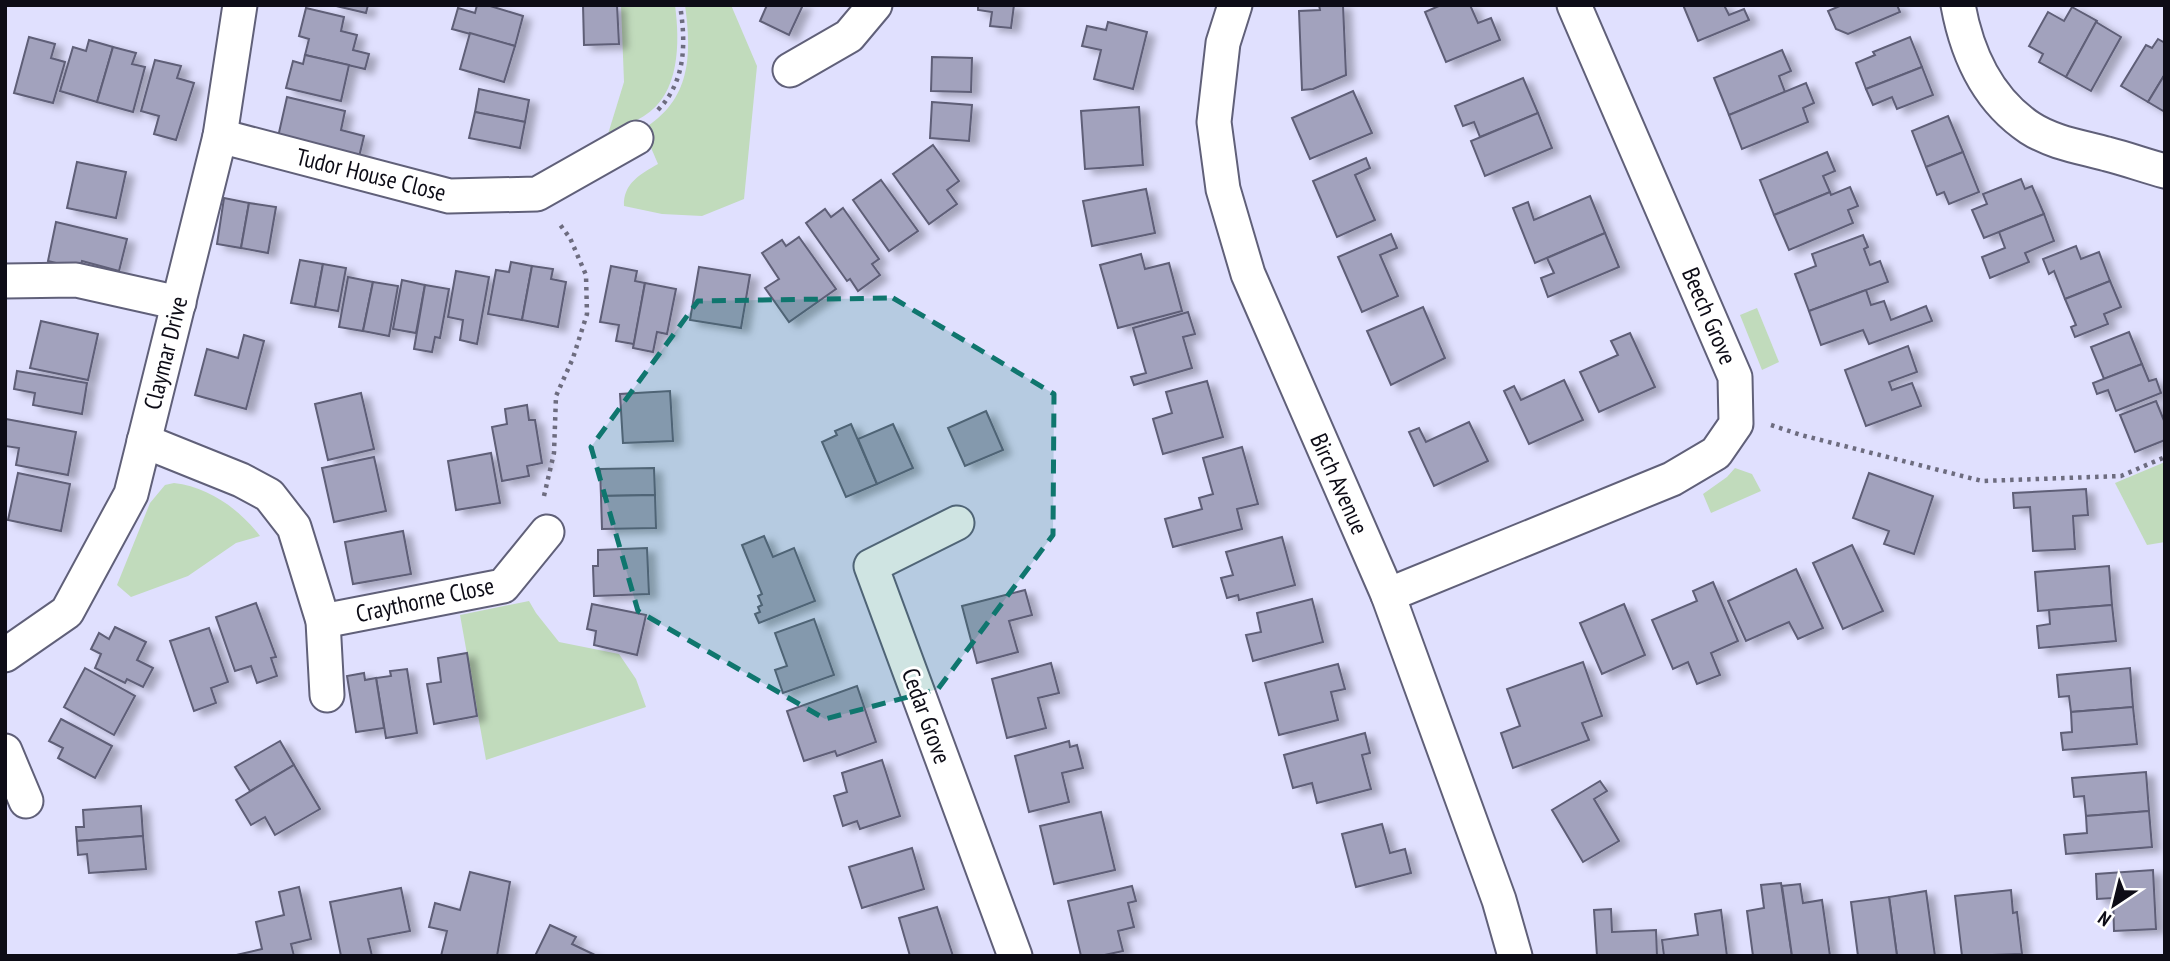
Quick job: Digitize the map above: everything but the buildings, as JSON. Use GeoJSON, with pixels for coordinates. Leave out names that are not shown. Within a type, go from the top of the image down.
{"type":"FeatureCollection","features":[{"type":"Feature","properties":{"kind":"street","name":"Claymar Drive"},"geometry":{"type":"LineString","coordinates":[[5,655],[67,612],[131,494],[220,136],[240,5]]}},
{"type":"Feature","properties":{"kind":"street"},"geometry":{"type":"LineString","coordinates":[[790,70],[849,36],[875,5]]}},
{"type":"Feature","properties":{"kind":"street","name":"Birch Avenue"},"geometry":{"type":"LineString","coordinates":[[1235,5],[1223,43],[1214,122],[1223,189],[1248,274],[1388,596],[1499,900],[1515,956]]}},
{"type":"Feature","properties":{"kind":"street","name":"Beech Grove"},"geometry":{"type":"LineString","coordinates":[[1388,596],[1672,479],[1716,453],[1736,424],[1735,377],[1574,5]]}},
{"type":"Feature","properties":{"kind":"street"},"geometry":{"type":"LineString","coordinates":[[1958,5],[1963,30],[1980,76],[2002,105],[2031,129],[2062,142],[2165,172]]}},
{"type":"Feature","properties":{"kind":"street","name":"Tudor House Close"},"geometry":{"type":"LineString","coordinates":[[220,136],[449,196],[537,194],[636,138]]}},
{"type":"Feature","properties":{"kind":"street"},"geometry":{"type":"LineString","coordinates":[[5,281],[76,280],[179,303]]}},
{"type":"Feature","properties":{"kind":"street","name":"Craythorne Close"},"geometry":{"type":"LineString","coordinates":[[145,441],[241,480],[269,495],[294,527],[323,621],[327,695]]}},
{"type":"Feature","properties":{"kind":"street","name":"Cedar Grove"},"geometry":{"type":"LineString","coordinates":[[957,523],[871,566],[1015,956]]}},
{"type":"Feature","properties":{"kind":"street","name":"Craythorne Close"},"geometry":{"type":"LineString","coordinates":[[323,621],[503,586],[547,533]]}},
{"type":"Feature","properties":{"kind":"street"},"geometry":{"type":"LineString","coordinates":[[5,751],[26,802]]}},
{"type":"Feature","properties":{"kind":"path"},"geometry":{"type":"LineString","coordinates":[[636,138],[646,122],[665,102],[678,80],[685,37],[680,5]]}},
{"type":"Feature","properties":{"kind":"path"},"geometry":{"type":"LineString","coordinates":[[537,194],[570,238],[586,275],[587,314],[573,358],[556,397],[554,453],[538,520],[547,533]]}},
{"type":"Feature","properties":{"kind":"path"},"geometry":{"type":"LineString","coordinates":[[1736,412],[1801,435],[1982,481],[2121,476],[2165,457]]}},
{"type":"Feature","properties":{"kind":"highlighted area"},"geometry":{"type":"Polygon","coordinates":[[[893,298],[1054,394],[1053,535],[938,689],[825,719],[638,611],[591,447],[698,301],[893,298]]]}},
{"type":"Feature","properties":{"kind":"green space"},"geometry":{"type":"Polygon","coordinates":[[[621,5],[675,5],[677,51],[671,81],[656,106],[640,119],[608,134],[624,82],[621,5]]]}},
{"type":"Feature","properties":{"kind":"green space"},"geometry":{"type":"Polygon","coordinates":[[[685,5],[731,5],[757,66],[744,199],[702,216],[662,214],[624,206],[626,191],[630,185],[658,164],[643,129],[671,105],[685,75],[688,42],[685,5]]]}},
{"type":"Feature","properties":{"kind":"green space"},"geometry":{"type":"Polygon","coordinates":[[[1757,308],[1779,362],[1762,370],[1740,315],[1757,308]]]}},
{"type":"Feature","properties":{"kind":"green space"},"geometry":{"type":"Polygon","coordinates":[[[2165,462],[2165,542],[2147,545],[2115,483],[2165,462]]]}},
{"type":"Feature","properties":{"kind":"green space"},"geometry":{"type":"Polygon","coordinates":[[[1735,468],[1752,474],[1761,491],[1711,513],[1703,494],[1735,468]]]}},
{"type":"Feature","properties":{"kind":"green space"},"geometry":{"type":"Polygon","coordinates":[[[174,483],[211,494],[233,508],[260,536],[236,543],[188,576],[131,597],[117,585],[150,503],[165,485],[174,483]]]}},
{"type":"Feature","properties":{"kind":"green space"},"geometry":{"type":"Polygon","coordinates":[[[529,601],[559,642],[619,654],[636,679],[646,707],[486,760],[460,615],[529,601]]]}}]}
